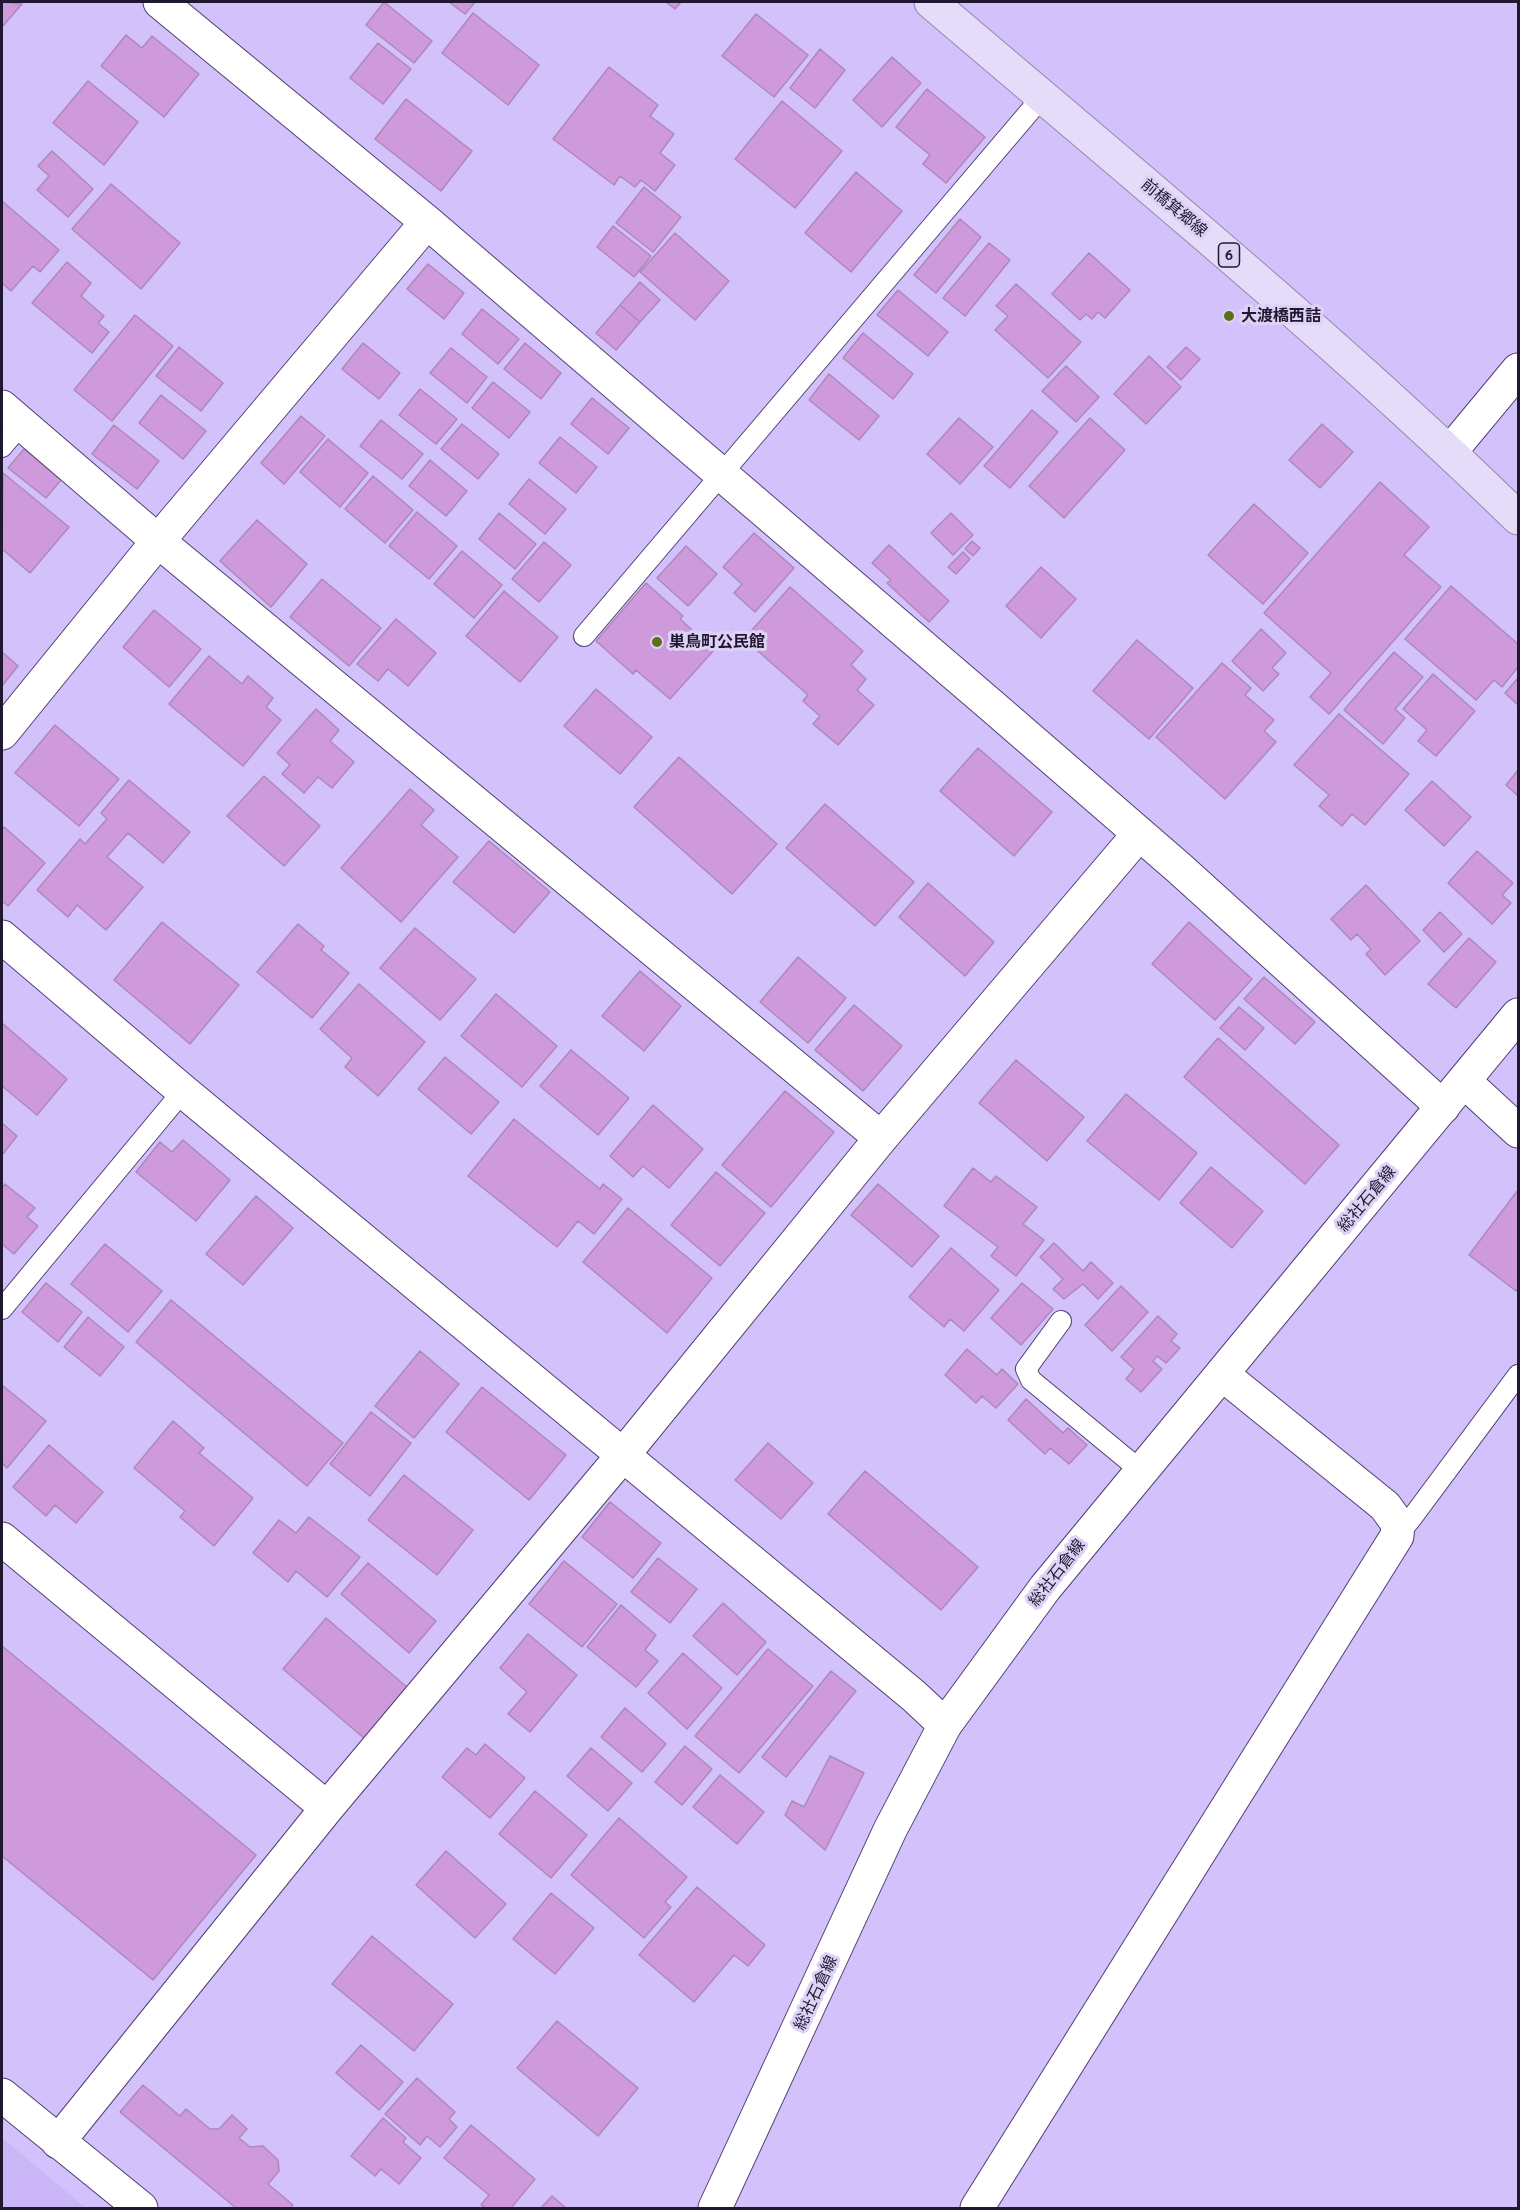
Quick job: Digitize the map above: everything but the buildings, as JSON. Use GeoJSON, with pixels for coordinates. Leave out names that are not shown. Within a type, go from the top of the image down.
{"type":"FeatureCollection","features":[{"type":"Feature","properties":{"kind":"main road","name":"前橋箕郷線"},"geometry":{"type":"LineString","coordinates":[[931,2],[1216,243],[1450,452],[1518,518]]}},
{"type":"Feature","properties":{"kind":"street"},"geometry":{"type":"LineString","coordinates":[[160,2],[427,222],[1139,834],[1443,1107]]}},
{"type":"Feature","properties":{"kind":"street"},"geometry":{"type":"LineString","coordinates":[[2,733],[158,541],[427,222]]}},
{"type":"Feature","properties":{"kind":"street"},"geometry":{"type":"LineString","coordinates":[[1450,452],[1518,370]]}},
{"type":"Feature","properties":{"kind":"street"},"geometry":{"type":"LineString","coordinates":[[8,426],[158,541],[881,1138]]}},
{"type":"Feature","properties":{"kind":"street"},"geometry":{"type":"LineString","coordinates":[[58,2142],[327,1808],[623,1455],[881,1138],[1139,834]]}},
{"type":"Feature","properties":{"kind":"street"},"geometry":{"type":"LineString","coordinates":[[2,937],[183,1091],[945,1725]]}},
{"type":"Feature","properties":{"kind":"street","name":"総社石倉線"},"geometry":{"type":"LineString","coordinates":[[715,2208],[890,1830],[945,1725],[1045,1587],[1518,1015]]}},
{"type":"Feature","properties":{"kind":"street"},"geometry":{"type":"LineString","coordinates":[[1464,1081],[1518,1131]]}},
{"type":"Feature","properties":{"kind":"street"},"geometry":{"type":"LineString","coordinates":[[977,2208],[1182,1877],[1392,1546],[1398,1524],[1393,1514],[1365,1487],[1222,1374]]}},
{"type":"Feature","properties":{"kind":"street"},"geometry":{"type":"LineString","coordinates":[[2,1539],[327,1808]]}},
{"type":"Feature","properties":{"kind":"street"},"geometry":{"type":"LineString","coordinates":[[2,2096],[141,2208]]}},
{"type":"Feature","properties":{"kind":"lane"},"geometry":{"type":"LineString","coordinates":[[584,636],[1042,97]]}},
{"type":"Feature","properties":{"kind":"lane"},"geometry":{"type":"LineString","coordinates":[[2,1309],[183,1091]]}},
{"type":"Feature","properties":{"kind":"lane"},"geometry":{"type":"LineString","coordinates":[[1061,1321],[1026,1370],[1031,1380],[1140,1470]]}},
{"type":"Feature","properties":{"kind":"lane"},"geometry":{"type":"LineString","coordinates":[[1398,1524],[1406,1525],[1411,1519],[1518,1375]]}},
{"type":"Feature","properties":{"kind":"shaded area"},"geometry":{"type":"Polygon","coordinates":[[[2,2138],[86,2208],[2,2208],[2,2138]]]}},
{"type":"Feature","properties":{"kind":"place","name":"大渡橋西詰"},"geometry":{"type":"Point","coordinates":[1229,316]}},
{"type":"Feature","properties":{"kind":"place","name":"巣鳥町公民館"},"geometry":{"type":"Point","coordinates":[657,642]}}]}
